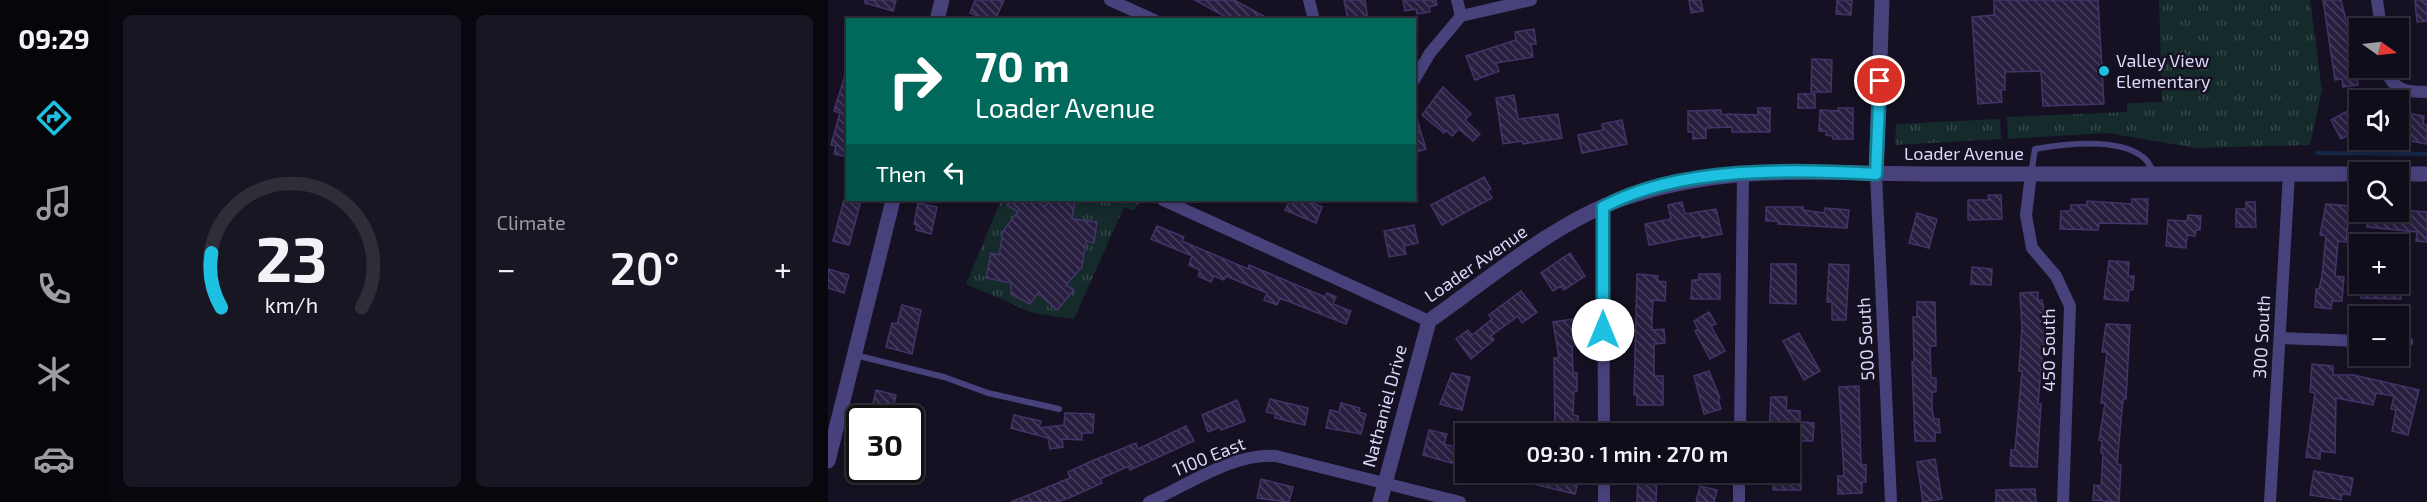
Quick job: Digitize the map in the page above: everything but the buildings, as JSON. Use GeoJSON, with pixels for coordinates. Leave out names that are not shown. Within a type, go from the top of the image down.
{"type":"FeatureCollection","features":[{"type":"Feature","properties":{"kind":"street"},"geometry":{"type":"LineString","coordinates":[[938,18],[942,0]]}},
{"type":"Feature","properties":{"kind":"street"},"geometry":{"type":"LineString","coordinates":[[1110,0],[1150,18]]}},
{"type":"Feature","properties":{"kind":"street"},"geometry":{"type":"LineString","coordinates":[[1309,0],[1314,18]]}},
{"type":"Feature","properties":{"kind":"street"},"geometry":{"type":"LineString","coordinates":[[1457,0],[1461,16]]}},
{"type":"Feature","properties":{"kind":"street"},"geometry":{"type":"LineString","coordinates":[[1416,77],[1430,53],[1461,16],[1531,0]]}},
{"type":"Feature","properties":{"kind":"street"},"geometry":{"type":"LineString","coordinates":[[1876,174],[1882,0]]}},
{"type":"Feature","properties":{"kind":"street"},"geometry":{"type":"LineString","coordinates":[[2377,0],[2380,18]]}},
{"type":"Feature","properties":{"kind":"street"},"geometry":{"type":"LineString","coordinates":[[2389,78],[2400,90],[2427,92]]}},
{"type":"Feature","properties":{"kind":"street","name":"Loader Avenue"},"geometry":{"type":"LineString","coordinates":[[1429,321],[1573,220],[1656,188],[1698,179],[1810,170],[1876,174],[2349,174]]}},
{"type":"Feature","properties":{"kind":"street"},"geometry":{"type":"LineString","coordinates":[[1740,423],[1743,174]]}},
{"type":"Feature","properties":{"kind":"street","name":"500 South"},"geometry":{"type":"LineString","coordinates":[[1876,174],[1892,502]]}},
{"type":"Feature","properties":{"kind":"street","name":"450 South"},"geometry":{"type":"LineString","coordinates":[[2031,174],[2026,215],[2032,248],[2056,276],[2070,306],[2062,502]]}},
{"type":"Feature","properties":{"kind":"street","name":"300 South"},"geometry":{"type":"LineString","coordinates":[[2270,502],[2289,174]]}},
{"type":"Feature","properties":{"kind":"street"},"geometry":{"type":"LineString","coordinates":[[2409,174],[2427,174]]}},
{"type":"Feature","properties":{"kind":"street"},"geometry":{"type":"LineString","coordinates":[[828,461],[893,201]]}},
{"type":"Feature","properties":{"kind":"street"},"geometry":{"type":"LineString","coordinates":[[1165,201],[1429,321]]}},
{"type":"Feature","properties":{"kind":"street"},"geometry":{"type":"LineString","coordinates":[[1603,207],[1604,423]]}},
{"type":"Feature","properties":{"kind":"street","name":"Nathaniel Drive"},"geometry":{"type":"LineString","coordinates":[[1380,502],[1429,321]]}},
{"type":"Feature","properties":{"kind":"street"},"geometry":{"type":"LineString","coordinates":[[2280,338],[2349,340]]}},
{"type":"Feature","properties":{"kind":"street","name":"1100 East"},"geometry":{"type":"LineString","coordinates":[[1149,502],[1169,498],[1230,464],[1263,455],[1276,456],[1460,502]]}},
{"type":"Feature","properties":{"kind":"street"},"geometry":{"type":"LineString","coordinates":[[1604,483],[1604,502]]}},
{"type":"Feature","properties":{"kind":"street"},"geometry":{"type":"LineString","coordinates":[[1739,483],[1739,502]]}},
{"type":"Feature","properties":{"kind":"lane"},"geometry":{"type":"LineString","coordinates":[[2031,174],[2035,149],[2087,144],[2115,145],[2145,158],[2155,174]]}},
{"type":"Feature","properties":{"kind":"lane"},"geometry":{"type":"LineString","coordinates":[[854,355],[944,377],[988,393],[1059,409]]}},
{"type":"Feature","properties":{"kind":"green space"},"geometry":{"type":"Polygon","coordinates":[[[2159,0],[2310,0],[2322,90],[2310,145],[2196,148],[2107,133],[2008,139],[2007,117],[2127,112],[2127,103],[2162,102],[2159,0]]]}},
{"type":"Feature","properties":{"kind":"green space"},"geometry":{"type":"Polygon","coordinates":[[[2000,119],[2001,139],[1895,145],[1896,124],[2000,119]]]}},
{"type":"Feature","properties":{"kind":"green space"},"geometry":{"type":"Polygon","coordinates":[[[1001,201],[1140,201],[1134,211],[1124,207],[1074,319],[1033,313],[966,284],[1001,201]]]}},
{"type":"Feature","properties":{"kind":"waterway"},"geometry":{"type":"LineString","coordinates":[[2317,153],[2427,154]]}},
{"type":"Feature","properties":{"kind":"place","name":"Valley View Elementary"},"geometry":{"type":"Point","coordinates":[2104,71]}},
{"type":"Feature","properties":{"kind":"route"},"geometry":{"type":"LineString","coordinates":[[1603,330],[1603,207],[1656,188],[1731,174],[1810,170],[1876,174],[1880,81]]}}]}
